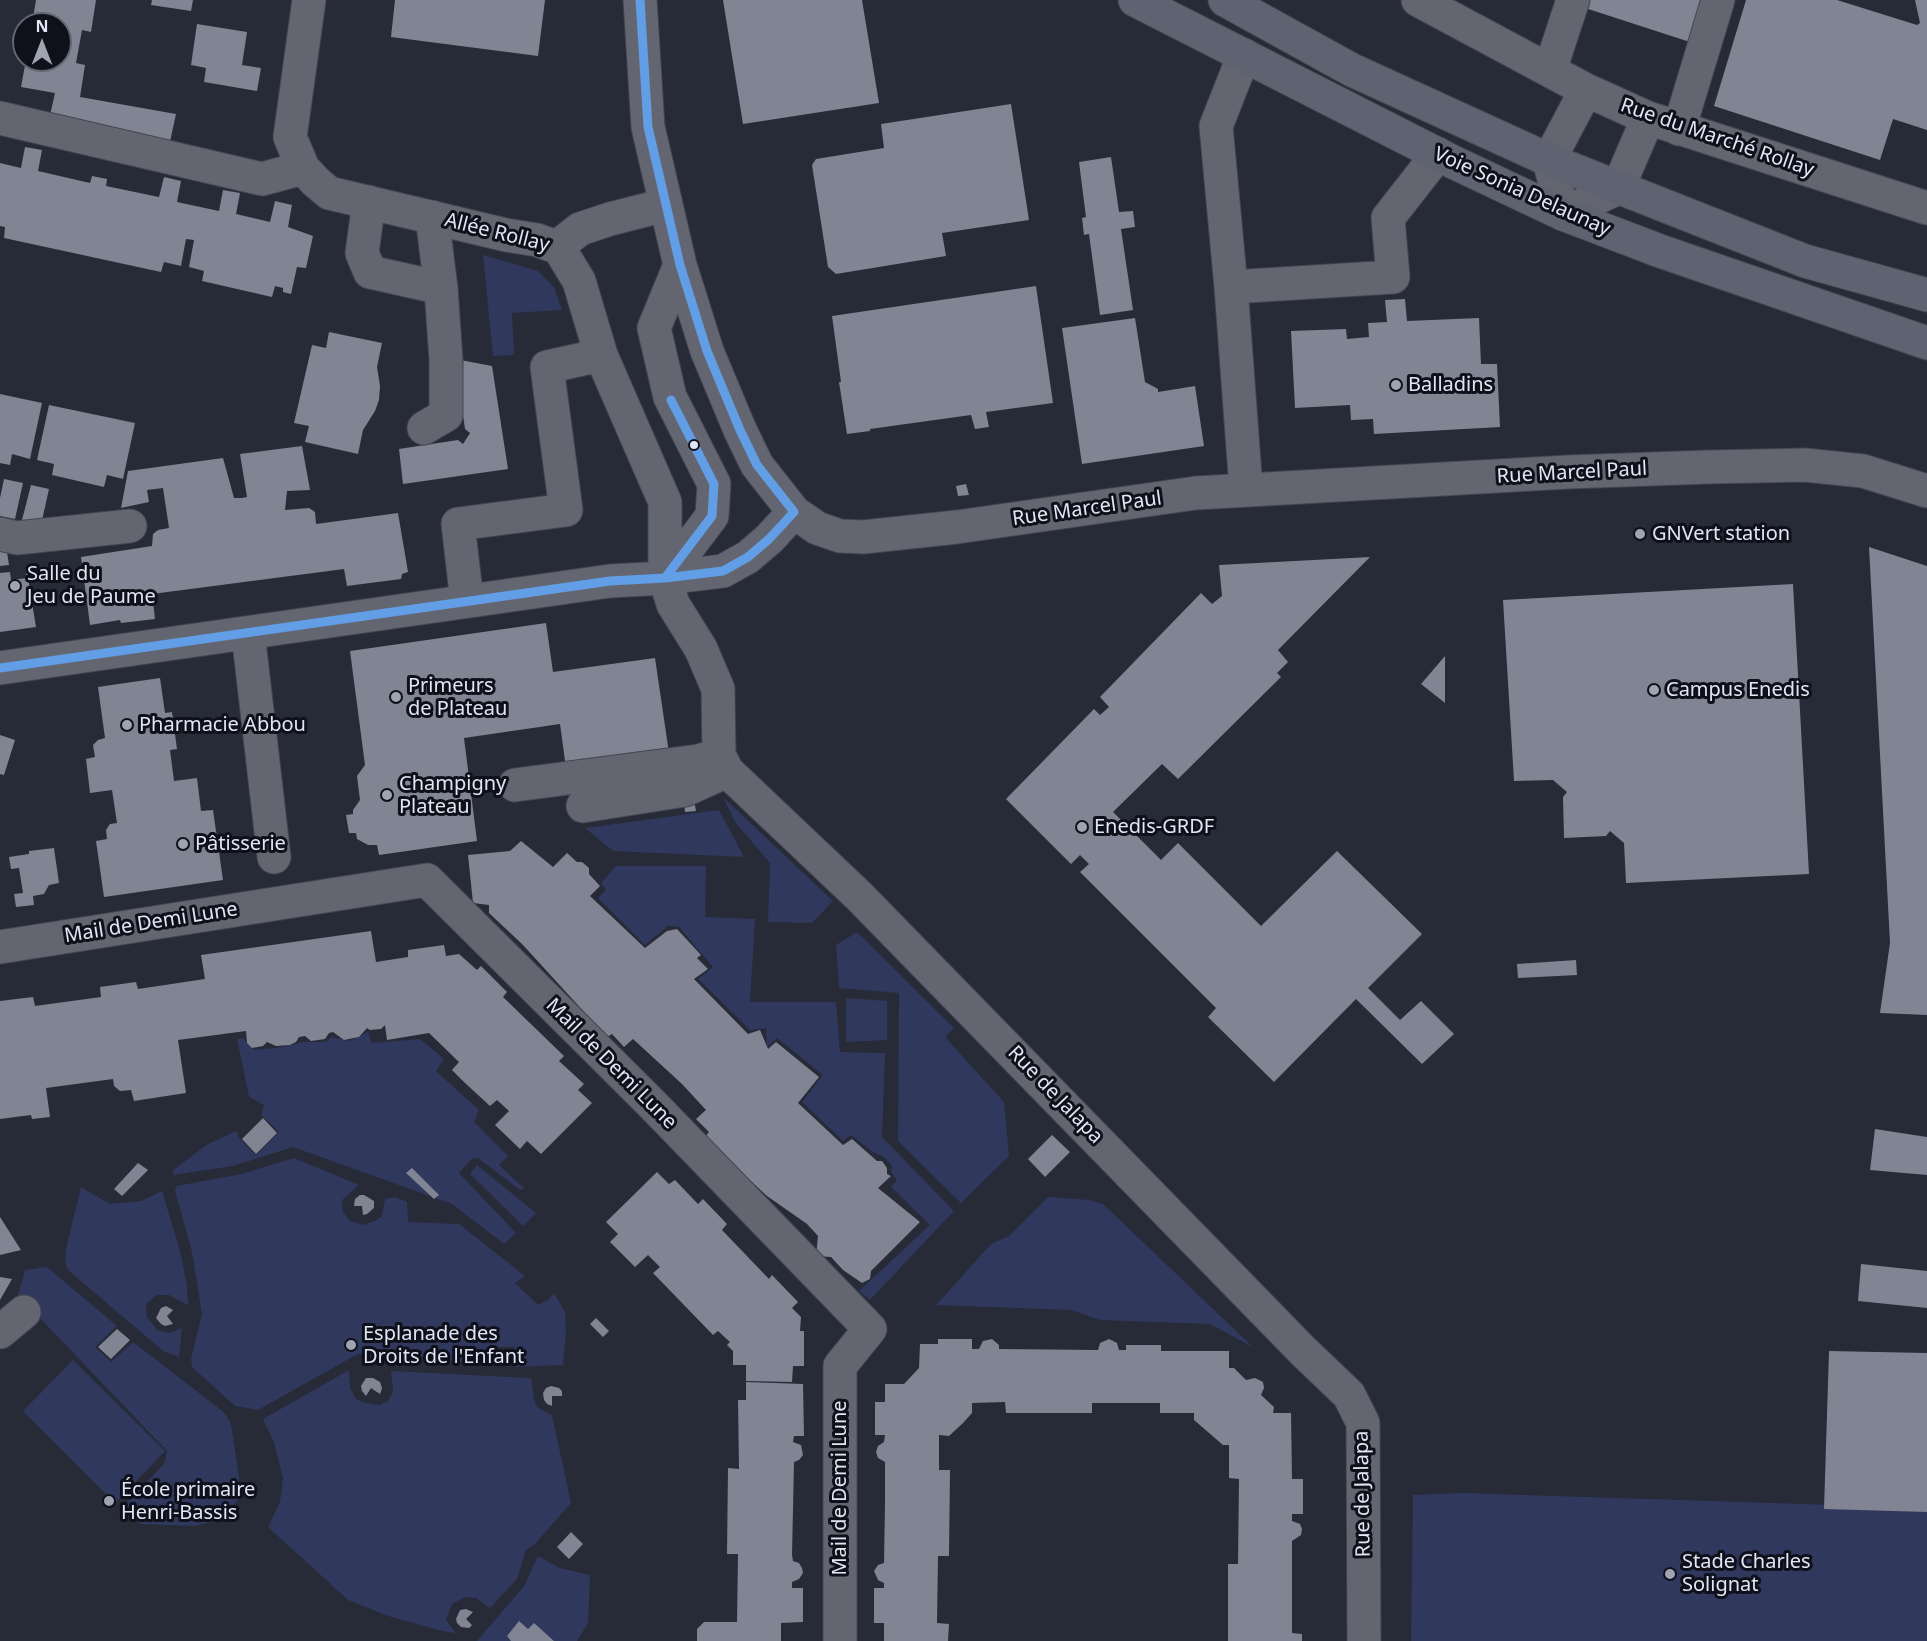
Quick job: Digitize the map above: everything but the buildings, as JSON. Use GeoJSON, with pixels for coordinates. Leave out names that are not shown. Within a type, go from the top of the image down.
{"type":"FeatureCollection","features":[{"type":"Feature","properties":{"kind":"main road","name":"Voie Sonia Delaunay"},"geometry":{"type":"LineString","coordinates":[[1135,0],[1438,154],[1563,214],[1660,251],[1927,343]]}},
{"type":"Feature","properties":{"kind":"main road","name":"Voie Sonia Delaunay"},"geometry":{"type":"LineString","coordinates":[[1225,0],[1352,70],[1549,160],[1805,261],[1927,295]]}},
{"type":"Feature","properties":{"kind":"street","name":"Allée Rollay"},"geometry":{"type":"LineString","coordinates":[[309,0],[290,137],[303,168],[330,193],[537,240],[559,248],[579,280],[601,355],[664,502],[665,578]]}},
{"type":"Feature","properties":{"kind":"street","name":"Rue Marcel Paul"},"geometry":{"type":"LineString","coordinates":[[640,0],[648,127],[680,265],[707,351],[757,465],[794,512],[817,528],[840,536],[864,537],[957,527],[1196,493],[1568,472],[1805,465],[1863,471],[1927,491]]}},
{"type":"Feature","properties":{"kind":"street","name":"Rue du Marché Rollay"},"geometry":{"type":"LineString","coordinates":[[1418,0],[1586,90],[1648,118],[1927,208]]}},
{"type":"Feature","properties":{"kind":"street"},"geometry":{"type":"LineString","coordinates":[[1550,70],[1573,0]]}},
{"type":"Feature","properties":{"kind":"street"},"geometry":{"type":"LineString","coordinates":[[1679,129],[1718,0]]}},
{"type":"Feature","properties":{"kind":"street"},"geometry":{"type":"LineString","coordinates":[[1244,55],[1216,126],[1246,489]]}},
{"type":"Feature","properties":{"kind":"street"},"geometry":{"type":"LineString","coordinates":[[1586,90],[1549,160],[1563,214],[1618,188],[1648,118]]}},
{"type":"Feature","properties":{"kind":"street"},"geometry":{"type":"LineString","coordinates":[[0,118],[262,179],[303,168]]}},
{"type":"Feature","properties":{"kind":"street"},"geometry":{"type":"LineString","coordinates":[[1231,287],[1393,277],[1388,218],[1438,154]]}},
{"type":"Feature","properties":{"kind":"street"},"geometry":{"type":"LineString","coordinates":[[369,202],[362,253],[370,272],[441,288]]}},
{"type":"Feature","properties":{"kind":"street"},"geometry":{"type":"LineString","coordinates":[[559,248],[580,229],[665,205]]}},
{"type":"Feature","properties":{"kind":"street"},"geometry":{"type":"LineString","coordinates":[[424,428],[446,415],[446,360],[441,288],[432,217]]}},
{"type":"Feature","properties":{"kind":"street"},"geometry":{"type":"LineString","coordinates":[[665,578],[712,516],[714,484],[670,397],[654,328],[680,265]]}},
{"type":"Feature","properties":{"kind":"street"},"geometry":{"type":"LineString","coordinates":[[467,601],[458,524],[566,510],[547,367],[601,355]]}},
{"type":"Feature","properties":{"kind":"street"},"geometry":{"type":"LineString","coordinates":[[0,668],[610,581],[665,578],[723,571],[748,557],[769,540],[794,512]]}},
{"type":"Feature","properties":{"kind":"street"},"geometry":{"type":"LineString","coordinates":[[0,534],[17,538],[130,526]]}},
{"type":"Feature","properties":{"kind":"street"},"geometry":{"type":"LineString","coordinates":[[665,578],[673,604],[701,649],[718,689],[723,763]]}},
{"type":"Feature","properties":{"kind":"street"},"geometry":{"type":"LineString","coordinates":[[248,633],[274,856]]}},
{"type":"Feature","properties":{"kind":"street"},"geometry":{"type":"LineString","coordinates":[[515,785],[698,761],[723,763]]}},
{"type":"Feature","properties":{"kind":"street"},"geometry":{"type":"LineString","coordinates":[[582,806],[685,790],[723,763]]}},
{"type":"Feature","properties":{"kind":"street","name":"Rue de Jalapa"},"geometry":{"type":"LineString","coordinates":[[723,763],[859,896],[1303,1351],[1349,1395],[1363,1423],[1364,1641]]}},
{"type":"Feature","properties":{"kind":"street","name":"Mail de Demi Lune"},"geometry":{"type":"LineString","coordinates":[[0,947],[427,880],[653,1105],[870,1329],[840,1366],[840,1641]]}},
{"type":"Feature","properties":{"kind":"shaded area"},"geometry":{"type":"Polygon","coordinates":[[[483,255],[538,271],[554,287],[562,310],[512,313],[514,355],[493,356],[483,255]]]}},
{"type":"Feature","properties":{"kind":"shaded area"},"geometry":{"type":"Polygon","coordinates":[[[723,797],[833,901],[812,923],[768,922],[770,863],[735,822],[723,797]]]}},
{"type":"Feature","properties":{"kind":"shaded area"},"geometry":{"type":"Polygon","coordinates":[[[719,810],[744,857],[613,851],[585,828],[719,810]]]}},
{"type":"Feature","properties":{"kind":"shaded area"},"geometry":{"type":"Polygon","coordinates":[[[616,866],[706,866],[705,917],[755,919],[750,1002],[836,1002],[840,1052],[885,1053],[882,1137],[954,1211],[870,1300],[859,1291],[930,1225],[891,1187],[897,1180],[891,1172],[892,1166],[884,1157],[873,1152],[851,1135],[843,1141],[802,1102],[823,1075],[777,1038],[767,1047],[766,1028],[750,1030],[698,979],[713,967],[679,927],[668,926],[645,945],[598,898],[606,890],[601,883],[616,866]]]}},
{"type":"Feature","properties":{"kind":"shaded area"},"geometry":{"type":"Polygon","coordinates":[[[857,932],[954,1028],[945,1037],[1004,1102],[1009,1156],[961,1203],[898,1141],[899,993],[839,988],[836,945],[857,932]]]}},
{"type":"Feature","properties":{"kind":"shaded area"},"geometry":{"type":"Polygon","coordinates":[[[846,998],[887,1001],[887,1040],[846,1042],[846,998]]]}},
{"type":"Feature","properties":{"kind":"shaded area"},"geometry":{"type":"Polygon","coordinates":[[[368,1032],[372,1043],[420,1039],[444,1059],[436,1071],[479,1110],[474,1122],[508,1156],[499,1165],[524,1188],[520,1190],[478,1158],[473,1158],[459,1173],[516,1233],[504,1244],[452,1204],[293,1147],[233,1166],[173,1175],[173,1170],[208,1144],[236,1131],[239,1138],[256,1155],[279,1132],[261,1115],[264,1105],[249,1097],[237,1039],[243,1038],[254,1050],[303,1042],[326,1042],[331,1037],[350,1041],[368,1032]]]}},
{"type":"Feature","properties":{"kind":"shaded area"},"geometry":{"type":"Polygon","coordinates":[[[294,1158],[359,1185],[342,1200],[343,1212],[350,1221],[363,1225],[375,1221],[382,1216],[385,1199],[395,1197],[407,1202],[408,1222],[458,1223],[525,1276],[515,1283],[538,1305],[548,1300],[554,1293],[565,1312],[563,1365],[515,1367],[515,1347],[490,1347],[475,1363],[370,1351],[356,1355],[258,1410],[235,1406],[192,1367],[191,1359],[202,1314],[192,1252],[175,1191],[176,1186],[242,1174],[294,1158]]]}},
{"type":"Feature","properties":{"kind":"shaded area"},"geometry":{"type":"Polygon","coordinates":[[[477,1165],[536,1213],[523,1226],[470,1174],[477,1165]]]}},
{"type":"Feature","properties":{"kind":"shaded area"},"geometry":{"type":"Polygon","coordinates":[[[81,1187],[110,1204],[141,1201],[162,1191],[180,1251],[187,1285],[188,1305],[169,1295],[157,1295],[146,1304],[147,1317],[157,1330],[169,1333],[182,1328],[179,1357],[163,1351],[68,1270],[65,1262],[66,1249],[81,1187]]]}},
{"type":"Feature","properties":{"kind":"shaded area"},"geometry":{"type":"Polygon","coordinates":[[[1048,1197],[1089,1200],[1103,1204],[1254,1348],[1210,1324],[1100,1320],[1071,1310],[936,1305],[991,1244],[1009,1236],[1048,1197]]]}},
{"type":"Feature","properties":{"kind":"shaded area"},"geometry":{"type":"Polygon","coordinates":[[[47,1267],[117,1326],[95,1347],[111,1362],[133,1342],[225,1413],[231,1424],[240,1497],[222,1520],[194,1526],[140,1524],[126,1504],[164,1464],[167,1451],[18,1295],[25,1270],[47,1267]]]}},
{"type":"Feature","properties":{"kind":"shaded area"},"geometry":{"type":"Polygon","coordinates":[[[73,1360],[165,1451],[115,1503],[23,1411],[73,1360]]]}},
{"type":"Feature","properties":{"kind":"shaded area"},"geometry":{"type":"Polygon","coordinates":[[[349,1370],[350,1388],[356,1399],[380,1405],[388,1401],[393,1392],[391,1371],[531,1378],[537,1407],[552,1415],[571,1503],[534,1545],[526,1550],[517,1579],[490,1608],[476,1598],[465,1597],[452,1604],[446,1620],[456,1633],[388,1616],[348,1600],[268,1527],[280,1502],[283,1478],[274,1442],[263,1419],[349,1370]]]}},
{"type":"Feature","properties":{"kind":"shaded area","name":"Stade Charles Solignat"},"geometry":{"type":"Polygon","coordinates":[[[1463,1493],[1927,1508],[1927,1641],[1411,1641],[1413,1495],[1463,1493]]]}},
{"type":"Feature","properties":{"kind":"shaded area"},"geometry":{"type":"Polygon","coordinates":[[[538,1556],[560,1568],[590,1575],[588,1623],[577,1641],[477,1641],[524,1586],[538,1556]]]}},
{"type":"Feature","properties":{"kind":"transit line"},"geometry":{"type":"LineString","coordinates":[[0,668],[610,581],[665,578],[723,571],[748,557],[769,539],[794,512],[757,465],[740,430],[707,351],[680,265],[648,127],[640,0]]}},
{"type":"Feature","properties":{"kind":"transit line"},"geometry":{"type":"LineString","coordinates":[[665,578],[712,516],[714,484],[671,400]]}},
{"type":"Feature","properties":{"kind":"place","name":"Balladins"},"geometry":{"type":"Point","coordinates":[1396,385]}},
{"type":"Feature","properties":{"kind":"place","name":"GNVert station"},"geometry":{"type":"Point","coordinates":[1640,534]}},
{"type":"Feature","properties":{"kind":"place","name":"Salle du Jeu de Paume"},"geometry":{"type":"Point","coordinates":[15,586]}},
{"type":"Feature","properties":{"kind":"place","name":"Campus Enedis"},"geometry":{"type":"Point","coordinates":[1654,690]}},
{"type":"Feature","properties":{"kind":"place","name":"Primeurs de Plateau"},"geometry":{"type":"Point","coordinates":[396,697]}},
{"type":"Feature","properties":{"kind":"place","name":"Pharmacie Abbou"},"geometry":{"type":"Point","coordinates":[127,725]}},
{"type":"Feature","properties":{"kind":"place","name":"Champigny Plateau"},"geometry":{"type":"Point","coordinates":[387,795]}},
{"type":"Feature","properties":{"kind":"place","name":"Enedis-GRDF"},"geometry":{"type":"Point","coordinates":[1082,827]}},
{"type":"Feature","properties":{"kind":"place","name":"Pâtisserie"},"geometry":{"type":"Point","coordinates":[183,844]}},
{"type":"Feature","properties":{"kind":"place","name":"Esplanade des Droits de l'Enfant"},"geometry":{"type":"Point","coordinates":[351,1345]}},
{"type":"Feature","properties":{"kind":"place","name":"École primaire Henri-Bassis"},"geometry":{"type":"Point","coordinates":[109,1501]}},
{"type":"Feature","properties":{"kind":"place","name":"Stade Charles Solignat"},"geometry":{"type":"Point","coordinates":[1670,1574]}}]}
